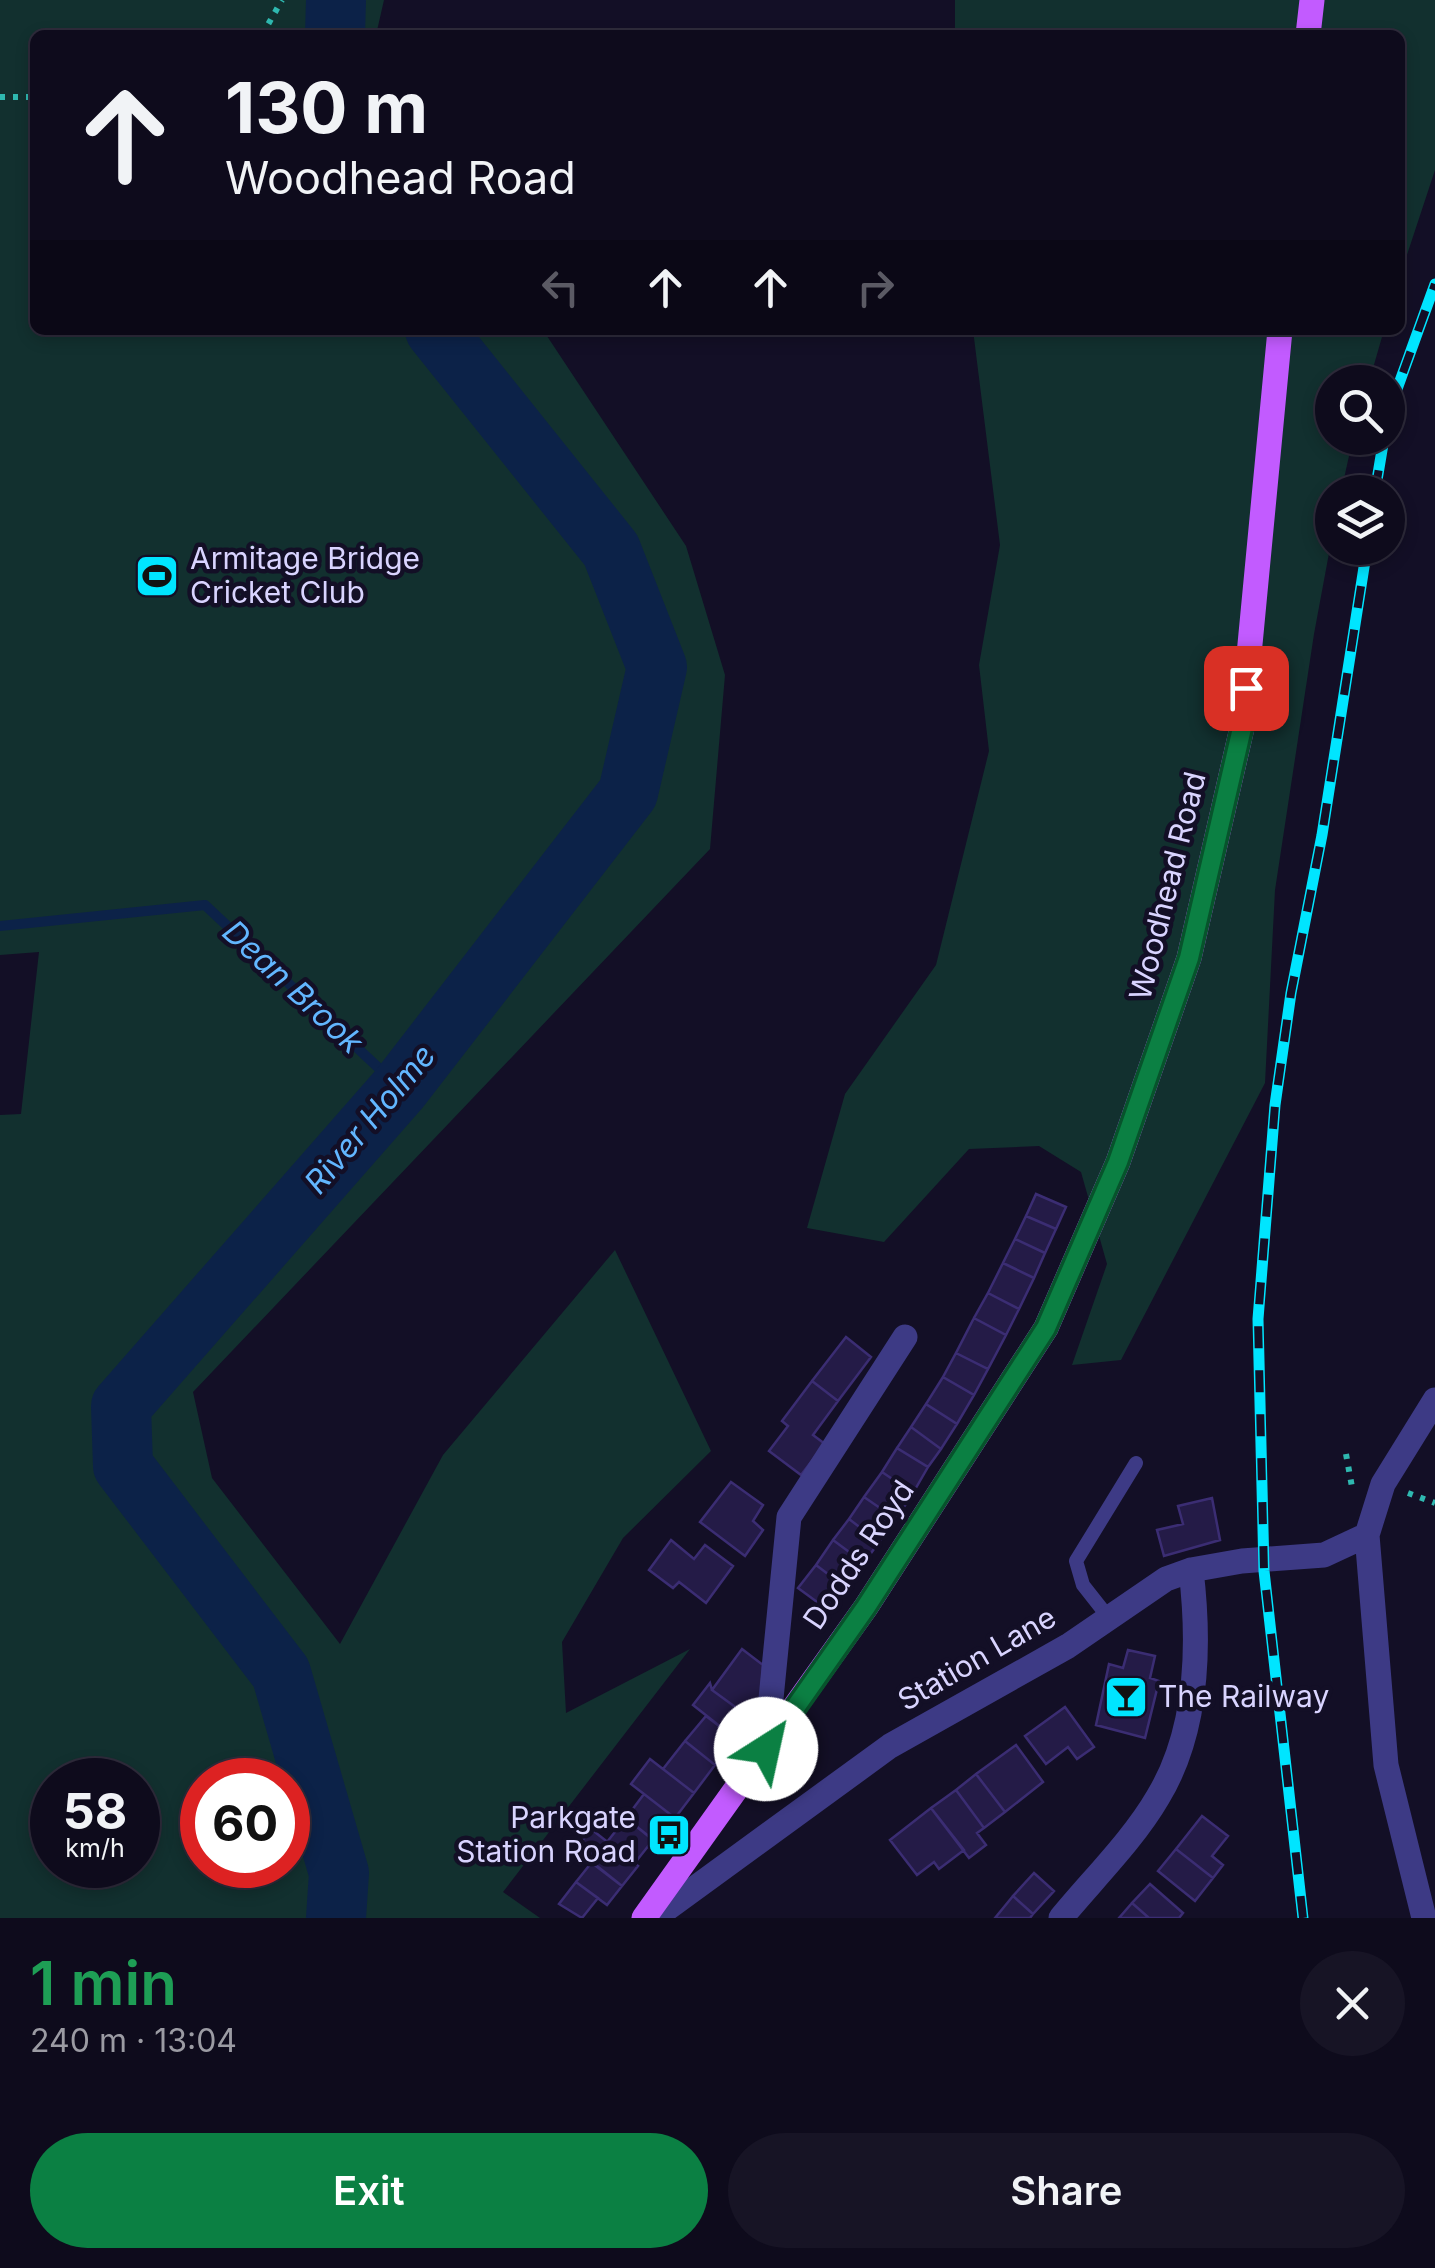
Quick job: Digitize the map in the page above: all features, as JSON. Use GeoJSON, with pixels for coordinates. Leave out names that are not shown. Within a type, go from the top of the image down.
{"type":"FeatureCollection","features":[{"type":"Feature","properties":{"kind":"main road"},"geometry":{"type":"LineString","coordinates":[[1309,30],[1312,0]]}},
{"type":"Feature","properties":{"kind":"main road","name":"Woodhead Road"},"geometry":{"type":"LineString","coordinates":[[1098,1210],[1189,958],[1242,728],[1280,335]]}},
{"type":"Feature","properties":{"kind":"main road","name":"Dodds Royd"},"geometry":{"type":"LineString","coordinates":[[644,1918],[866,1607],[1046,1328],[1098,1210]]}},
{"type":"Feature","properties":{"kind":"street"},"geometry":{"type":"LineString","coordinates":[[766,1749],[789,1517],[905,1337]]}},
{"type":"Feature","properties":{"kind":"street"},"geometry":{"type":"LineString","coordinates":[[1424,1918],[1386,1765],[1366,1535],[1383,1484],[1435,1400]]}},
{"type":"Feature","properties":{"kind":"street","name":"Station Lane"},"geometry":{"type":"LineString","coordinates":[[654,1918],[890,1746],[1068,1646],[1166,1579],[1242,1561],[1324,1555],[1366,1535]]}},
{"type":"Feature","properties":{"kind":"street"},"geometry":{"type":"LineString","coordinates":[[1061,1918],[1158,1798],[1186,1739],[1194,1654],[1191,1570]]}},
{"type":"Feature","properties":{"kind":"lane"},"geometry":{"type":"LineString","coordinates":[[1109,1618],[1083,1585],[1076,1561],[1136,1463]]}},
{"type":"Feature","properties":{"kind":"path"},"geometry":{"type":"LineString","coordinates":[[265,30],[282,0]]}},
{"type":"Feature","properties":{"kind":"path"},"geometry":{"type":"LineString","coordinates":[[0,96],[30,97]]}},
{"type":"Feature","properties":{"kind":"green space"},"geometry":{"type":"Polygon","coordinates":[[[0,0],[384,0],[377,30],[30,30],[30,335],[546,335],[686,546],[725,675],[710,849],[193,1392],[212,1478],[340,1644],[443,1455],[615,1250],[711,1451],[623,1538],[562,1642],[566,1713],[690,1649],[503,1892],[540,1918],[0,1918],[0,1115],[21,1114],[39,952],[0,955],[0,0]]]}},
{"type":"Feature","properties":{"kind":"green space"},"geometry":{"type":"Polygon","coordinates":[[[955,0],[1435,0],[1435,170],[1405,261],[1405,30],[955,30],[955,0]]]}},
{"type":"Feature","properties":{"kind":"green space"},"geometry":{"type":"Polygon","coordinates":[[[974,335],[1383,335],[1374,365],[1315,365],[1315,455],[1349,455],[1345,475],[1315,475],[1315,565],[1327,565],[1275,890],[1265,1083],[1121,1360],[1072,1365],[1107,1264],[1081,1172],[1039,1146],[969,1149],[884,1242],[807,1228],[845,1094],[936,965],[989,751],[979,665],[1000,545],[974,335]]]}},
{"type":"Feature","properties":{"kind":"building"},"geometry":{"type":"Polygon","coordinates":[[[1036,1194],[1066,1207],[1056,1229],[1026,1216],[1036,1194]]]}},
{"type":"Feature","properties":{"kind":"building"},"geometry":{"type":"Polygon","coordinates":[[[1026,1216],[1056,1229],[1045,1253],[1015,1239],[1026,1216]]]}},
{"type":"Feature","properties":{"kind":"building"},"geometry":{"type":"Polygon","coordinates":[[[1015,1239],[1045,1253],[1034,1278],[1003,1263],[1015,1239]]]}},
{"type":"Feature","properties":{"kind":"building"},"geometry":{"type":"Polygon","coordinates":[[[1003,1263],[1034,1278],[1019,1309],[988,1293],[1003,1263]]]}},
{"type":"Feature","properties":{"kind":"building"},"geometry":{"type":"Polygon","coordinates":[[[988,1293],[1019,1309],[1006,1335],[974,1318],[988,1293]]]}},
{"type":"Feature","properties":{"kind":"building"},"geometry":{"type":"Polygon","coordinates":[[[974,1318],[1006,1335],[988,1369],[956,1353],[974,1318]]]}},
{"type":"Feature","properties":{"kind":"building"},"geometry":{"type":"Polygon","coordinates":[[[846,1337],[871,1357],[838,1401],[812,1381],[846,1337]]]}},
{"type":"Feature","properties":{"kind":"building"},"geometry":{"type":"Polygon","coordinates":[[[956,1353],[988,1369],[974,1395],[943,1377],[956,1353]]]}},
{"type":"Feature","properties":{"kind":"building"},"geometry":{"type":"Polygon","coordinates":[[[943,1377],[974,1395],[957,1424],[926,1404],[943,1377]]]}},
{"type":"Feature","properties":{"kind":"building"},"geometry":{"type":"Polygon","coordinates":[[[812,1381],[838,1401],[813,1435],[825,1444],[801,1475],[769,1451],[788,1426],[782,1421],[812,1381]]]}},
{"type":"Feature","properties":{"kind":"building"},"geometry":{"type":"Polygon","coordinates":[[[926,1404],[957,1424],[941,1449],[911,1427],[926,1404]]]}},
{"type":"Feature","properties":{"kind":"building"},"geometry":{"type":"Polygon","coordinates":[[[911,1427],[941,1449],[928,1467],[897,1448],[911,1427]]]}},
{"type":"Feature","properties":{"kind":"building"},"geometry":{"type":"Polygon","coordinates":[[[897,1448],[928,1467],[913,1493],[882,1472],[897,1448]]]}},
{"type":"Feature","properties":{"kind":"building"},"geometry":{"type":"Polygon","coordinates":[[[882,1472],[913,1493],[896,1519],[864,1497],[882,1472]]]}},
{"type":"Feature","properties":{"kind":"building"},"geometry":{"type":"Polygon","coordinates":[[[731,1482],[763,1505],[753,1521],[763,1530],[745,1556],[700,1522],[731,1482]]]}},
{"type":"Feature","properties":{"kind":"building"},"geometry":{"type":"Polygon","coordinates":[[[864,1497],[896,1519],[879,1542],[849,1519],[864,1497]]]}},
{"type":"Feature","properties":{"kind":"building"},"geometry":{"type":"Polygon","coordinates":[[[1212,1498],[1220,1540],[1164,1556],[1157,1530],[1183,1524],[1178,1506],[1212,1498]]]}},
{"type":"Feature","properties":{"kind":"building"},"geometry":{"type":"Polygon","coordinates":[[[849,1519],[879,1542],[864,1563],[833,1540],[849,1519]]]}},
{"type":"Feature","properties":{"kind":"building"},"geometry":{"type":"Polygon","coordinates":[[[671,1540],[694,1559],[705,1545],[733,1566],[706,1603],[679,1582],[673,1588],[649,1570],[671,1540]]]}},
{"type":"Feature","properties":{"kind":"building"},"geometry":{"type":"Polygon","coordinates":[[[833,1540],[864,1563],[845,1587],[816,1565],[833,1540]]]}},
{"type":"Feature","properties":{"kind":"building"},"geometry":{"type":"Polygon","coordinates":[[[816,1565],[845,1587],[828,1610],[798,1588],[816,1565]]]}},
{"type":"Feature","properties":{"kind":"building"},"geometry":{"type":"Polygon","coordinates":[[[742,1649],[763,1665],[760,1712],[753,1720],[712,1690],[742,1649]]]}},
{"type":"Feature","properties":{"kind":"building"},"geometry":{"type":"Polygon","coordinates":[[[1128,1650],[1155,1656],[1150,1678],[1159,1681],[1145,1738],[1096,1725],[1109,1664],[1123,1668],[1128,1650]]]}},
{"type":"Feature","properties":{"kind":"building"},"geometry":{"type":"Polygon","coordinates":[[[710,1683],[712,1690],[753,1720],[736,1739],[693,1705],[710,1683]]]}},
{"type":"Feature","properties":{"kind":"building"},"geometry":{"type":"Polygon","coordinates":[[[1065,1707],[1094,1747],[1077,1759],[1068,1747],[1046,1764],[1025,1736],[1065,1707]]]}},
{"type":"Feature","properties":{"kind":"building"},"geometry":{"type":"Polygon","coordinates":[[[706,1716],[736,1739],[715,1765],[685,1741],[706,1716]]]}},
{"type":"Feature","properties":{"kind":"building"},"geometry":{"type":"Polygon","coordinates":[[[685,1741],[715,1765],[694,1793],[663,1769],[685,1741]]]}},
{"type":"Feature","properties":{"kind":"building"},"geometry":{"type":"Polygon","coordinates":[[[1016,1745],[1043,1782],[1005,1812],[976,1774],[1016,1745]]]}},
{"type":"Feature","properties":{"kind":"building"},"geometry":{"type":"Polygon","coordinates":[[[650,1759],[694,1793],[675,1818],[631,1784],[650,1759]]]}},
{"type":"Feature","properties":{"kind":"building"},"geometry":{"type":"Polygon","coordinates":[[[976,1774],[1005,1812],[984,1828],[956,1790],[976,1774]]]}},
{"type":"Feature","properties":{"kind":"building"},"geometry":{"type":"Polygon","coordinates":[[[956,1790],[984,1828],[977,1833],[986,1845],[969,1858],[931,1808],[956,1790]]]}},
{"type":"Feature","properties":{"kind":"building"},"geometry":{"type":"Polygon","coordinates":[[[644,1794],[675,1818],[656,1842],[626,1818],[644,1794]]]}},
{"type":"Feature","properties":{"kind":"building"},"geometry":{"type":"Polygon","coordinates":[[[931,1808],[964,1850],[939,1869],[934,1862],[917,1875],[890,1840],[931,1808]]]}},
{"type":"Feature","properties":{"kind":"building"},"geometry":{"type":"Polygon","coordinates":[[[1202,1816],[1228,1836],[1212,1856],[1223,1865],[1213,1878],[1176,1849],[1202,1816]]]}},
{"type":"Feature","properties":{"kind":"building"},"geometry":{"type":"Polygon","coordinates":[[[626,1818],[653,1840],[634,1864],[607,1842],[626,1818]]]}},
{"type":"Feature","properties":{"kind":"building"},"geometry":{"type":"Polygon","coordinates":[[[591,1829],[638,1866],[622,1886],[575,1850],[591,1829]]]}},
{"type":"Feature","properties":{"kind":"building"},"geometry":{"type":"Polygon","coordinates":[[[1176,1849],[1213,1878],[1195,1901],[1158,1871],[1176,1849]]]}},
{"type":"Feature","properties":{"kind":"building"},"geometry":{"type":"Polygon","coordinates":[[[592,1862],[622,1886],[607,1905],[576,1882],[592,1862]]]}},
{"type":"Feature","properties":{"kind":"building"},"geometry":{"type":"Polygon","coordinates":[[[1034,1873],[1054,1891],[1033,1914],[1013,1896],[1034,1873]]]}},
{"type":"Feature","properties":{"kind":"building"},"geometry":{"type":"Polygon","coordinates":[[[576,1882],[598,1898],[582,1918],[559,1904],[576,1882]]]}},
{"type":"Feature","properties":{"kind":"building"},"geometry":{"type":"Polygon","coordinates":[[[1150,1884],[1183,1913],[1179,1918],[1149,1918],[1132,1903],[1150,1884]]]}},
{"type":"Feature","properties":{"kind":"building"},"geometry":{"type":"Polygon","coordinates":[[[1013,1896],[1033,1914],[1030,1918],[995,1918],[1013,1896]]]}},
{"type":"Feature","properties":{"kind":"building"},"geometry":{"type":"Polygon","coordinates":[[[1132,1903],[1149,1918],[1119,1918],[1132,1903]]]}},
{"type":"Feature","properties":{"kind":"waterway","name":"River Holme"},"geometry":{"type":"LineString","coordinates":[[335,30],[336,0]]}},
{"type":"Feature","properties":{"kind":"waterway","name":"River Holme"},"geometry":{"type":"LineString","coordinates":[[336,1918],[339,1873],[281,1673],[123,1466],[121,1406],[400,1088],[628,793],[657,667],[611,550],[439,335]]}},
{"type":"Feature","properties":{"kind":"waterway","name":"Dean Brook"},"geometry":{"type":"LineString","coordinates":[[0,926],[205,905],[400,1088]]}},
{"type":"Feature","properties":{"kind":"railway"},"geometry":{"type":"LineString","coordinates":[[1405,367],[1435,284]]}},
{"type":"Feature","properties":{"kind":"railway"},"geometry":{"type":"LineString","coordinates":[[1378,475],[1381,455]]}},
{"type":"Feature","properties":{"kind":"railway"},"geometry":{"type":"LineString","coordinates":[[1303,1918],[1264,1571],[1258,1319],[1275,1105],[1364,565]]}},
{"type":"Feature","properties":{"kind":"place","name":"Armitage Bridge Cricket Club"},"geometry":{"type":"Point","coordinates":[157,576]}},
{"type":"Feature","properties":{"kind":"place","name":"The Railway"},"geometry":{"type":"Point","coordinates":[1126,1697]}},
{"type":"Feature","properties":{"kind":"place","name":"Parkgate Station Road"},"geometry":{"type":"Point","coordinates":[669,1835]}},
{"type":"Feature","properties":{"kind":"route"},"geometry":{"type":"LineString","coordinates":[[766,1749],[866,1607],[1046,1328],[1118,1162],[1189,958],[1242,728],[1246,688]]}}]}
